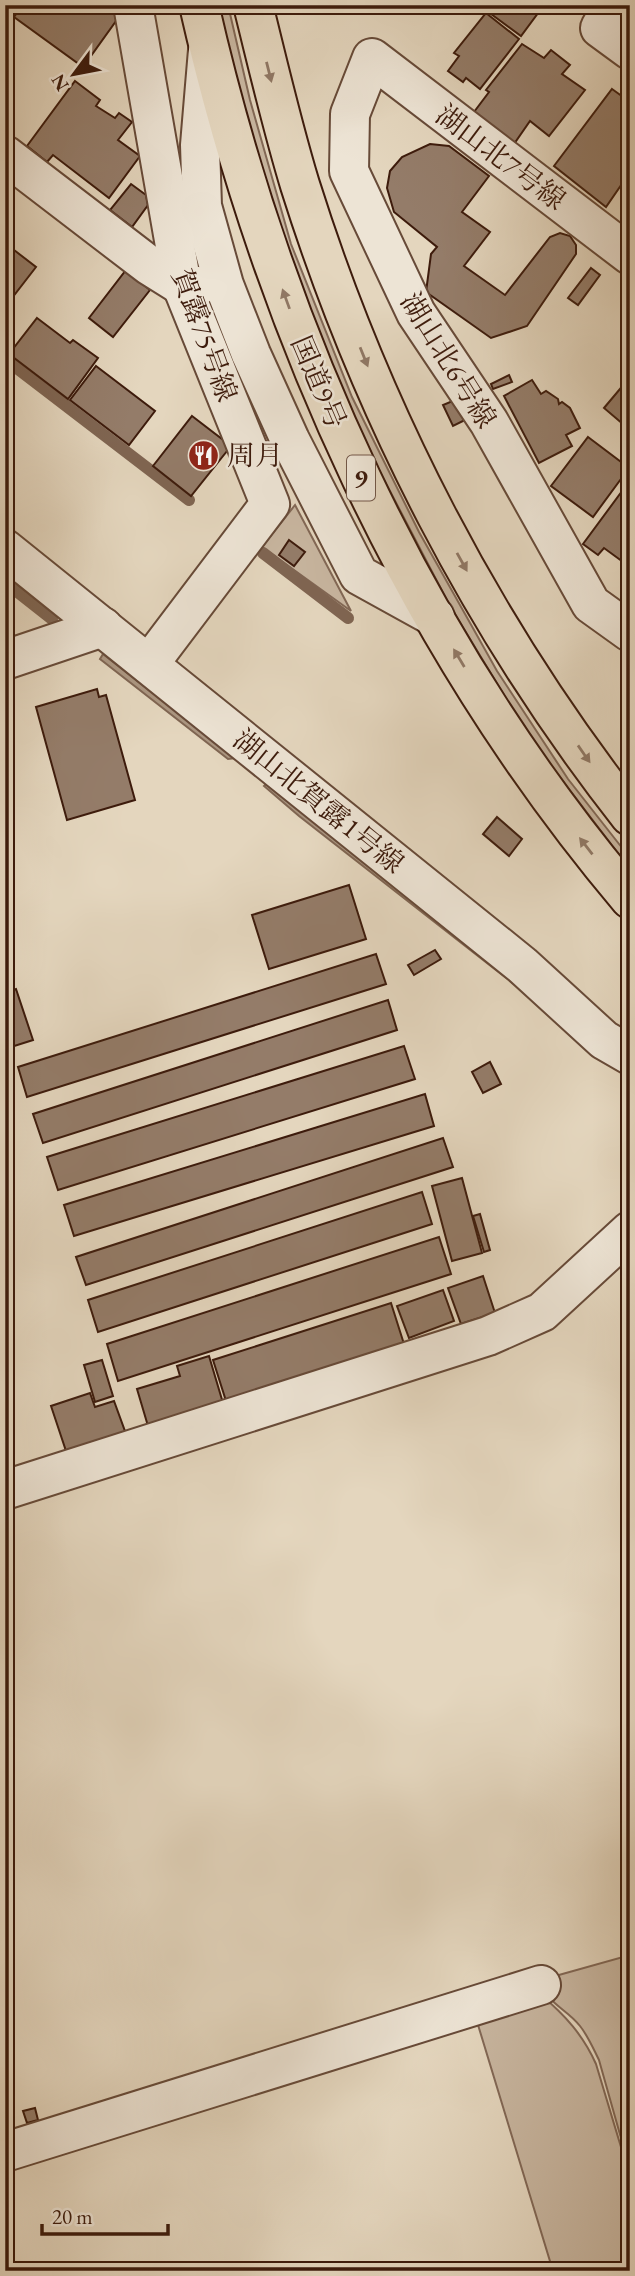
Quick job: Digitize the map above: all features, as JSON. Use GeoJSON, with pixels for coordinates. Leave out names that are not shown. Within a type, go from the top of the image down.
{"type":"FeatureCollection","features":[{"type":"Feature","properties":{"kind":"highway","name":"国道9号"},"geometry":{"type":"LineString","coordinates":[[200,5],[225,109],[263,234],[307,355],[357,469],[435,617],[482,696],[565,820],[630,899]]}},
{"type":"Feature","properties":{"kind":"highway","name":"国道9号"},"geometry":{"type":"LineString","coordinates":[[253,5],[300,184],[344,308],[390,417],[439,519],[492,614],[559,717],[630,816]]}},
{"type":"Feature","properties":{"kind":"street","name":"賀露75号線"},"geometry":{"type":"LineString","coordinates":[[133,5],[182,286],[270,504],[149,664]]}},
{"type":"Feature","properties":{"kind":"street"},"geometry":{"type":"LineString","coordinates":[[613,5],[600,28],[630,50]]}},
{"type":"Feature","properties":{"kind":"street"},"geometry":{"type":"LineString","coordinates":[[208,44],[200,145],[202,206],[224,285],[251,354],[290,440],[359,575],[435,617]]}},
{"type":"Feature","properties":{"kind":"street","name":"湖山北7号線"},"geometry":{"type":"LineString","coordinates":[[372,58],[630,255]]}},
{"type":"Feature","properties":{"kind":"street","name":"湖山北6号線"},"geometry":{"type":"LineString","coordinates":[[372,58],[351,114],[349,171],[416,313],[489,422],[591,604],[630,632]]}},
{"type":"Feature","properties":{"kind":"street"},"geometry":{"type":"LineString","coordinates":[[5,155],[150,266],[182,286],[224,285]]}},
{"type":"Feature","properties":{"kind":"street"},"geometry":{"type":"LineString","coordinates":[[248,449],[290,440]]}},
{"type":"Feature","properties":{"kind":"street","name":"湖山北賀露1号線"},"geometry":{"type":"LineString","coordinates":[[5,549],[522,965],[604,1040],[630,1055]]}},
{"type":"Feature","properties":{"kind":"street"},"geometry":{"type":"LineString","coordinates":[[5,660],[103,627]]}},
{"type":"Feature","properties":{"kind":"street"},"geometry":{"type":"LineString","coordinates":[[5,1490],[488,1336],[542,1311],[630,1231]]}},
{"type":"Feature","properties":{"kind":"street"},"geometry":{"type":"LineString","coordinates":[[5,2152],[541,1985]]}},
{"type":"Feature","properties":{"kind":"shaded area"},"geometry":{"type":"Polygon","coordinates":[[[219,5],[228,5],[250,100],[291,244],[352,397],[419,532],[497,671],[568,779],[630,858],[630,869],[530,738],[450,606],[379,470],[344,395],[285,250],[234,76],[219,5]]]}},
{"type":"Feature","properties":{"kind":"shaded area"},"geometry":{"type":"Polygon","coordinates":[[[295,505],[351,611],[262,547],[295,505]]]}},
{"type":"Feature","properties":{"kind":"shaded area"},"geometry":{"type":"Polygon","coordinates":[[[103,654],[236,758],[228,759],[100,659],[103,654]]]}},
{"type":"Feature","properties":{"kind":"shaded area"},"geometry":{"type":"Polygon","coordinates":[[[267,783],[630,1065],[630,1075],[299,816],[264,786],[267,783]]]}},
{"type":"Feature","properties":{"kind":"shaded area"},"geometry":{"type":"Polygon","coordinates":[[[630,1955],[630,2170],[599,2060],[583,2030],[552,2001],[541,1980],[630,1955]]]}},
{"type":"Feature","properties":{"kind":"shaded area"},"geometry":{"type":"Polygon","coordinates":[[[541,1995],[573,2026],[596,2064],[630,2177],[630,2271],[553,2271],[475,2015],[541,1995]]]}},
{"type":"Feature","properties":{"kind":"building"},"geometry":{"type":"Polygon","coordinates":[[[23,5],[119,5],[121,14],[83,67],[14,17],[23,5]]]}},
{"type":"Feature","properties":{"kind":"building"},"geometry":{"type":"Polygon","coordinates":[[[491,5],[544,5],[521,36],[487,11],[491,5]]]}},
{"type":"Feature","properties":{"kind":"building"},"geometry":{"type":"Polygon","coordinates":[[[486,13],[519,39],[480,89],[466,78],[463,82],[448,71],[459,56],[454,53],[486,13]]]}},
{"type":"Feature","properties":{"kind":"building"},"geometry":{"type":"Polygon","coordinates":[[[522,44],[544,58],[551,50],[570,65],[562,74],[585,90],[549,136],[530,121],[514,144],[474,112],[489,92],[486,90],[522,44]]]}},
{"type":"Feature","properties":{"kind":"building"},"geometry":{"type":"Polygon","coordinates":[[[75,81],[100,100],[96,106],[115,118],[119,113],[132,122],[118,140],[140,156],[109,198],[53,155],[47,162],[27,146],[75,81]]]}},
{"type":"Feature","properties":{"kind":"building"},"geometry":{"type":"Polygon","coordinates":[[[612,89],[630,102],[630,185],[624,181],[606,207],[554,166],[612,89]]]}},
{"type":"Feature","properties":{"kind":"building"},"geometry":{"type":"Polygon","coordinates":[[[430,144],[449,146],[489,176],[462,212],[490,232],[464,266],[505,295],[550,237],[560,233],[570,236],[576,245],[576,254],[527,326],[491,338],[426,292],[431,254],[437,247],[394,212],[387,188],[390,171],[402,157],[430,144]]]}},
{"type":"Feature","properties":{"kind":"building"},"geometry":{"type":"Polygon","coordinates":[[[131,184],[146,195],[148,205],[132,227],[110,210],[131,184]]]}},
{"type":"Feature","properties":{"kind":"building"},"geometry":{"type":"Polygon","coordinates":[[[5,243],[36,267],[5,307],[5,243]]]}},
{"type":"Feature","properties":{"kind":"building"},"geometry":{"type":"Polygon","coordinates":[[[591,268],[600,275],[578,305],[568,298],[591,268]]]}},
{"type":"Feature","properties":{"kind":"building"},"geometry":{"type":"Polygon","coordinates":[[[126,270],[150,290],[113,337],[89,318],[126,270]]]}},
{"type":"Feature","properties":{"kind":"building"},"geometry":{"type":"Polygon","coordinates":[[[37,318],[70,343],[73,340],[98,358],[68,399],[9,354],[37,318]]]}},
{"type":"Feature","properties":{"kind":"building"},"geometry":{"type":"Polygon","coordinates":[[[96,366],[155,411],[129,445],[70,400],[96,366]]]}},
{"type":"Feature","properties":{"kind":"building"},"geometry":{"type":"Polygon","coordinates":[[[509,375],[512,382],[493,389],[491,384],[509,375]]]}},
{"type":"Feature","properties":{"kind":"building"},"geometry":{"type":"Polygon","coordinates":[[[630,377],[630,430],[604,408],[630,377]]]}},
{"type":"Feature","properties":{"kind":"building"},"geometry":{"type":"Polygon","coordinates":[[[532,380],[541,394],[546,391],[558,399],[559,404],[562,402],[570,408],[580,428],[566,435],[572,446],[539,463],[504,396],[532,380]]]}},
{"type":"Feature","properties":{"kind":"building"},"geometry":{"type":"Polygon","coordinates":[[[455,400],[465,420],[453,426],[443,405],[455,400]]]}},
{"type":"Feature","properties":{"kind":"building"},"geometry":{"type":"Polygon","coordinates":[[[192,416],[231,446],[191,496],[153,466],[192,416]]]}},
{"type":"Feature","properties":{"kind":"building"},"geometry":{"type":"Polygon","coordinates":[[[588,437],[629,468],[593,517],[551,486],[588,437]]]}},
{"type":"Feature","properties":{"kind":"building"},"geometry":{"type":"Polygon","coordinates":[[[628,483],[630,567],[604,548],[598,555],[583,544],[628,483]]]}},
{"type":"Feature","properties":{"kind":"building"},"geometry":{"type":"Polygon","coordinates":[[[289,540],[305,552],[294,566],[279,555],[289,540]]]}},
{"type":"Feature","properties":{"kind":"building"},"geometry":{"type":"Polygon","coordinates":[[[97,689],[99,697],[106,695],[135,800],[67,820],[36,707],[97,689]]]}},
{"type":"Feature","properties":{"kind":"building"},"geometry":{"type":"Polygon","coordinates":[[[497,817],[522,839],[509,856],[483,834],[497,817]]]}},
{"type":"Feature","properties":{"kind":"building"},"geometry":{"type":"Polygon","coordinates":[[[349,885],[366,939],[269,969],[252,915],[349,885]]]}},
{"type":"Feature","properties":{"kind":"building"},"geometry":{"type":"Polygon","coordinates":[[[435,950],[441,959],[414,975],[408,965],[435,950]]]}},
{"type":"Feature","properties":{"kind":"building"},"geometry":{"type":"Polygon","coordinates":[[[376,954],[386,984],[27,1097],[18,1067],[376,954]]]}},
{"type":"Feature","properties":{"kind":"building"},"geometry":{"type":"Polygon","coordinates":[[[16,989],[33,1040],[5,1049],[5,993],[16,989]]]}},
{"type":"Feature","properties":{"kind":"building"},"geometry":{"type":"Polygon","coordinates":[[[388,1000],[397,1030],[43,1143],[33,1114],[388,1000]]]}},
{"type":"Feature","properties":{"kind":"building"},"geometry":{"type":"Polygon","coordinates":[[[404,1046],[415,1079],[58,1190],[47,1157],[404,1046]]]}},
{"type":"Feature","properties":{"kind":"building"},"geometry":{"type":"Polygon","coordinates":[[[490,1062],[501,1084],[483,1093],[472,1072],[490,1062]]]}},
{"type":"Feature","properties":{"kind":"building"},"geometry":{"type":"Polygon","coordinates":[[[425,1094],[434,1126],[74,1236],[64,1205],[425,1094]]]}},
{"type":"Feature","properties":{"kind":"building"},"geometry":{"type":"Polygon","coordinates":[[[443,1138],[453,1167],[86,1285],[76,1257],[443,1138]]]}},
{"type":"Feature","properties":{"kind":"building"},"geometry":{"type":"Polygon","coordinates":[[[462,1178],[482,1253],[452,1261],[432,1186],[462,1178]]]}},
{"type":"Feature","properties":{"kind":"building"},"geometry":{"type":"Polygon","coordinates":[[[422,1192],[432,1224],[98,1332],[88,1300],[422,1192]]]}},
{"type":"Feature","properties":{"kind":"building"},"geometry":{"type":"Polygon","coordinates":[[[480,1214],[490,1250],[484,1252],[473,1216],[480,1214]]]}},
{"type":"Feature","properties":{"kind":"building"},"geometry":{"type":"Polygon","coordinates":[[[439,1237],[451,1274],[118,1381],[107,1344],[439,1237]]]}},
{"type":"Feature","properties":{"kind":"building"},"geometry":{"type":"Polygon","coordinates":[[[483,1276],[495,1313],[461,1324],[448,1288],[483,1276]]]}},
{"type":"Feature","properties":{"kind":"building"},"geometry":{"type":"Polygon","coordinates":[[[443,1290],[454,1321],[409,1338],[397,1306],[443,1290]]]}},
{"type":"Feature","properties":{"kind":"building"},"geometry":{"type":"Polygon","coordinates":[[[391,1303],[404,1344],[226,1401],[213,1360],[391,1303]]]}},
{"type":"Feature","properties":{"kind":"building"},"geometry":{"type":"Polygon","coordinates":[[[209,1356],[223,1403],[148,1426],[137,1389],[180,1376],[177,1366],[209,1356]]]}},
{"type":"Feature","properties":{"kind":"building"},"geometry":{"type":"Polygon","coordinates":[[[102,1360],[113,1396],[95,1402],[84,1365],[102,1360]]]}},
{"type":"Feature","properties":{"kind":"building"},"geometry":{"type":"Polygon","coordinates":[[[90,1393],[95,1407],[114,1401],[126,1434],[67,1454],[51,1406],[90,1393]]]}},
{"type":"Feature","properties":{"kind":"building"},"geometry":{"type":"Polygon","coordinates":[[[35,2108],[38,2120],[27,2123],[23,2111],[35,2108]]]}},
{"type":"Feature","properties":{"kind":"waterway"},"geometry":{"type":"LineString","coordinates":[[5,359],[189,500]]}},
{"type":"Feature","properties":{"kind":"waterway"},"geometry":{"type":"LineString","coordinates":[[263,553],[348,618]]}},
{"type":"Feature","properties":{"kind":"waterway"},"geometry":{"type":"LineString","coordinates":[[5,582],[52,619]]}},
{"type":"Feature","properties":{"kind":"place","name":"周月"},"geometry":{"type":"Point","coordinates":[204,455]}}]}
